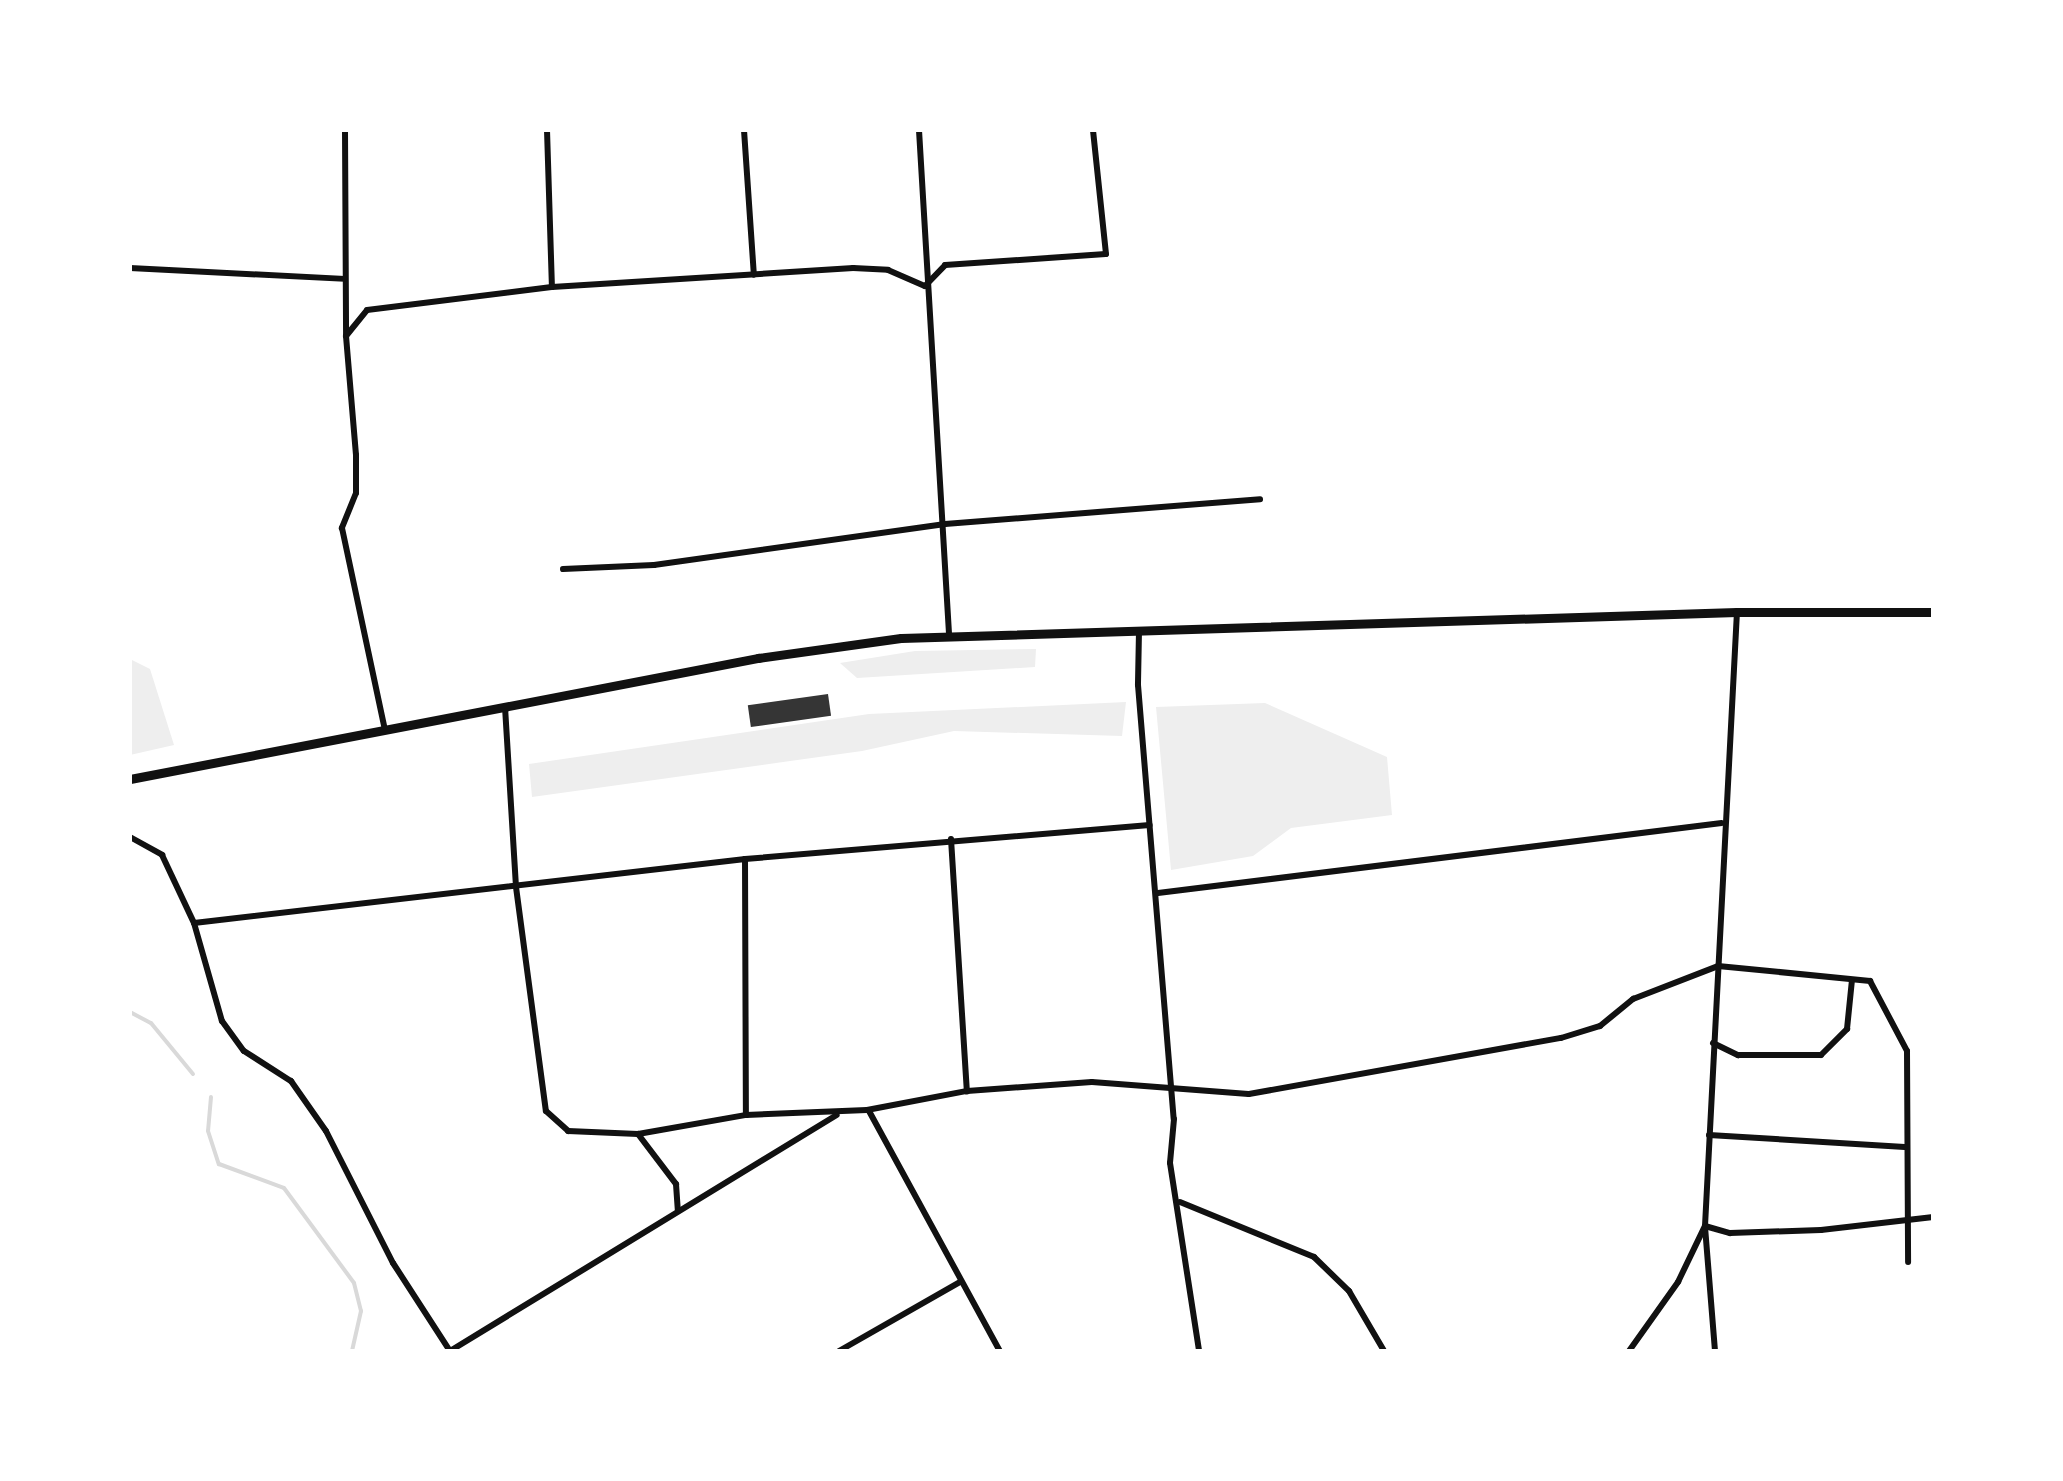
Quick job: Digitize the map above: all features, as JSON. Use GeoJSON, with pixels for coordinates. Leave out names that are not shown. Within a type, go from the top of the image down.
{"type":"FeatureCollection","features":[{"type":"Feature","properties":{"kind":"main road"},"geometry":{"type":"LineString","coordinates":[[130,778],[830,646],[949,634],[1140,632],[1737,612],[1933,612]]}},
{"type":"Feature","properties":{"kind":"street"},"geometry":{"type":"LineString","coordinates":[[344,130],[346,336],[356,493],[342,528],[385,730]]}},
{"type":"Feature","properties":{"kind":"street"},"geometry":{"type":"LineString","coordinates":[[547,130],[552,287]]}},
{"type":"Feature","properties":{"kind":"street"},"geometry":{"type":"LineString","coordinates":[[744,130],[754,274]]}},
{"type":"Feature","properties":{"kind":"street"},"geometry":{"type":"LineString","coordinates":[[918,130],[949,634]]}},
{"type":"Feature","properties":{"kind":"street"},"geometry":{"type":"LineString","coordinates":[[925,286],[945,265],[1106,254],[1093,130]]}},
{"type":"Feature","properties":{"kind":"street"},"geometry":{"type":"LineString","coordinates":[[130,268],[345,279]]}},
{"type":"Feature","properties":{"kind":"street"},"geometry":{"type":"LineString","coordinates":[[346,336],[354,318],[367,310],[552,287],[853,268],[888,270],[925,286]]}},
{"type":"Feature","properties":{"kind":"street"},"geometry":{"type":"LineString","coordinates":[[563,569],[654,565],[945,524],[1260,500]]}},
{"type":"Feature","properties":{"kind":"street"},"geometry":{"type":"LineString","coordinates":[[1715,1351],[1704,1226],[1722,823],[1737,612]]}},
{"type":"Feature","properties":{"kind":"street"},"geometry":{"type":"LineString","coordinates":[[1140,632],[1169,1092],[1178,1201],[1199,1351]]}},
{"type":"Feature","properties":{"kind":"street"},"geometry":{"type":"LineString","coordinates":[[505,708],[516,887],[546,1111],[568,1131],[638,1134],[746,1114],[868,1110],[880,1122],[960,1282],[1000,1351]]}},
{"type":"Feature","properties":{"kind":"street"},"geometry":{"type":"LineString","coordinates":[[1158,893],[1722,823]]}},
{"type":"Feature","properties":{"kind":"street"},"geometry":{"type":"LineString","coordinates":[[194,923],[745,859],[1150,825]]}},
{"type":"Feature","properties":{"kind":"street"},"geometry":{"type":"LineString","coordinates":[[130,837],[162,855],[194,923],[222,1021],[244,1051],[291,1080],[326,1131],[393,1264],[450,1351],[559,1290],[678,1210],[832,1116],[967,1090],[1092,1082],[1169,1092],[1249,1094],[1561,1038],[1600,1026],[1632,999],[1718,966],[1870,981],[1907,1052],[1904,1218],[1908,1262]]}},
{"type":"Feature","properties":{"kind":"street"},"geometry":{"type":"LineString","coordinates":[[951,839],[967,1090]]}},
{"type":"Feature","properties":{"kind":"street"},"geometry":{"type":"LineString","coordinates":[[745,859],[746,1114]]}},
{"type":"Feature","properties":{"kind":"street"},"geometry":{"type":"LineString","coordinates":[[1713,1043],[1738,1055],[1821,1055],[1847,1030],[1852,980]]}},
{"type":"Feature","properties":{"kind":"street"},"geometry":{"type":"LineString","coordinates":[[638,1134],[676,1184],[678,1210]]}},
{"type":"Feature","properties":{"kind":"street"},"geometry":{"type":"LineString","coordinates":[[1709,1135],[1905,1147]]}},
{"type":"Feature","properties":{"kind":"street"},"geometry":{"type":"LineString","coordinates":[[1178,1201],[1314,1257],[1349,1291],[1384,1351]]}},
{"type":"Feature","properties":{"kind":"street"},"geometry":{"type":"LineString","coordinates":[[1704,1226],[1730,1233],[1821,1230],[1933,1217]]}},
{"type":"Feature","properties":{"kind":"street"},"geometry":{"type":"LineString","coordinates":[[1629,1351],[1678,1282],[1704,1226]]}},
{"type":"Feature","properties":{"kind":"street"},"geometry":{"type":"LineString","coordinates":[[839,1351],[960,1282]]}},
{"type":"Feature","properties":{"kind":"shaded area"},"geometry":{"type":"Polygon","coordinates":[[[1036,649],[1035,667],[857,678],[840,663],[915,651],[1036,649]]]}},
{"type":"Feature","properties":{"kind":"shaded area"},"geometry":{"type":"Polygon","coordinates":[[[130,659],[150,669],[174,745],[130,755],[130,659]]]}},
{"type":"Feature","properties":{"kind":"shaded area"},"geometry":{"type":"Polygon","coordinates":[[[1126,702],[1122,736],[954,731],[862,751],[532,797],[529,764],[869,714],[1126,702]]]}},
{"type":"Feature","properties":{"kind":"shaded area"},"geometry":{"type":"Polygon","coordinates":[[[1265,703],[1387,757],[1392,815],[1291,828],[1253,856],[1171,870],[1156,707],[1265,703]]]}},
{"type":"Feature","properties":{"kind":"building"},"geometry":{"type":"Polygon","coordinates":[[[828,694],[831,716],[751,727],[748,705],[828,694]]]}},
{"type":"Feature","properties":{"kind":"waterway"},"geometry":{"type":"LineString","coordinates":[[130,1012],[151,1023],[193,1074]]}},
{"type":"Feature","properties":{"kind":"waterway"},"geometry":{"type":"LineString","coordinates":[[211,1097],[208,1131],[219,1164],[284,1188],[354,1283],[361,1311],[352,1351]]}}]}
